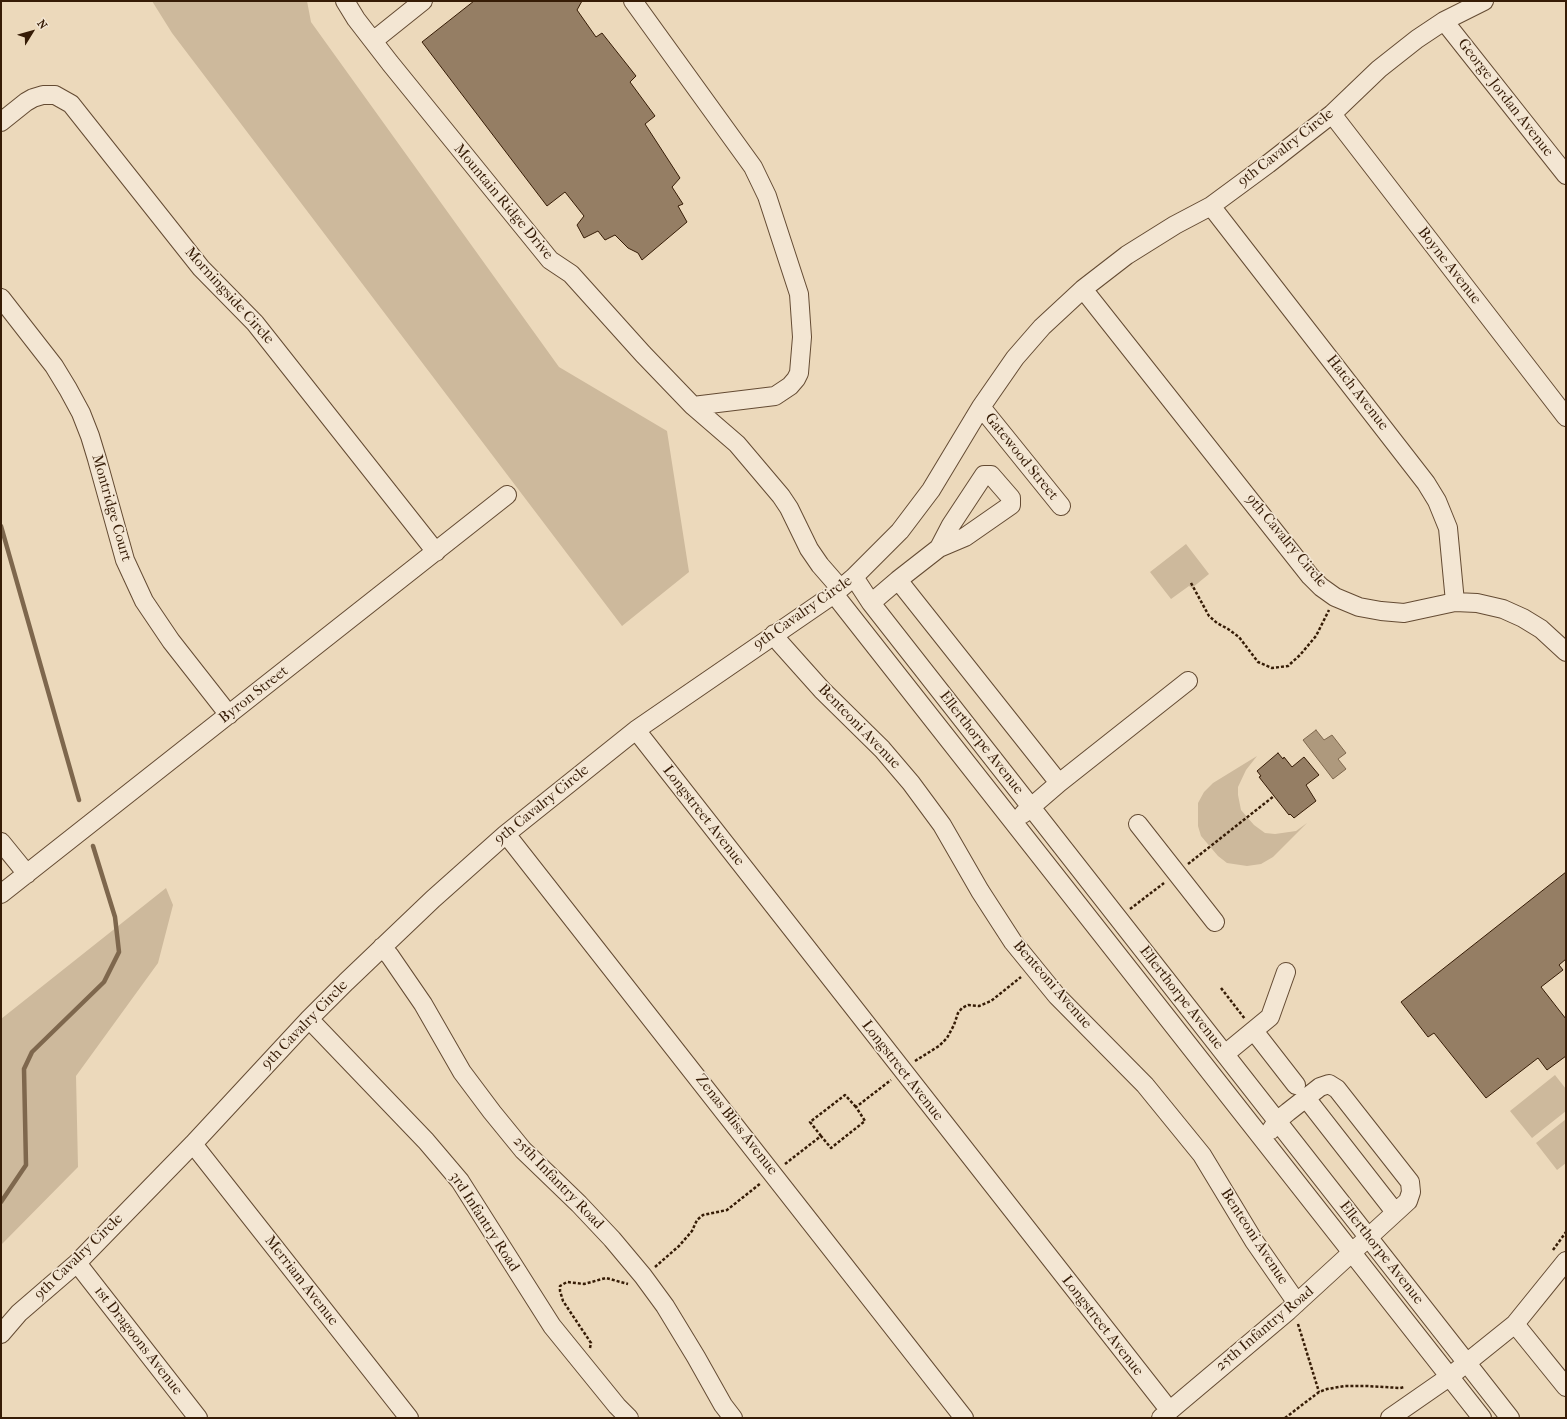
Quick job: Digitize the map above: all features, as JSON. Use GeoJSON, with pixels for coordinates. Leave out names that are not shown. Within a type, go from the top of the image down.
{"type":"FeatureCollection","features":[{"type":"Feature","properties":{"kind":"street","name":"Mountain Ridge Drive"},"geometry":{"type":"LineString","coordinates":[[345,1],[356,19],[373,41],[550,260],[571,274],[643,354],[693,406],[737,444],[781,496],[789,508],[809,549],[837,591]]}},
{"type":"Feature","properties":{"kind":"street"},"geometry":{"type":"LineString","coordinates":[[373,41],[424,1]]}},
{"type":"Feature","properties":{"kind":"street"},"geometry":{"type":"LineString","coordinates":[[633,1],[753,167],[768,196],[799,294],[802,337],[799,373],[790,386],[776,396],[693,406]]}},
{"type":"Feature","properties":{"kind":"street","name":"9th Cavalry Circle"},"geometry":{"type":"LineString","coordinates":[[1,1334],[19,1314],[77,1263],[193,1144],[309,1019],[433,899],[506,834],[636,730],[837,591],[854,577],[900,531],[931,490],[981,407],[1015,358],[1042,327],[1083,289],[1127,255],[1175,225],[1210,206],[1332,114],[1379,69],[1417,39],[1444,21],[1484,1]]}},
{"type":"Feature","properties":{"kind":"street","name":"George Jordan Avenue"},"geometry":{"type":"LineString","coordinates":[[1444,21],[1566,175]]}},
{"type":"Feature","properties":{"kind":"street","name":"Morningside Circle"},"geometry":{"type":"LineString","coordinates":[[1,122],[26,102],[44,95],[55,95],[71,104],[201,268],[255,324],[436,552]]}},
{"type":"Feature","properties":{"kind":"street","name":"Boyne Avenue"},"geometry":{"type":"LineString","coordinates":[[1332,114],[1566,417]]}},
{"type":"Feature","properties":{"kind":"street","name":"Hatch Avenue"},"geometry":{"type":"LineString","coordinates":[[1210,206],[1426,482],[1437,501],[1448,528],[1455,602]]}},
{"type":"Feature","properties":{"kind":"street","name":"9th Cavalry Circle"},"geometry":{"type":"LineString","coordinates":[[1083,289],[1321,587],[1336,597],[1359,607],[1381,611],[1404,613],[1455,602],[1477,603],[1503,609],[1523,618],[1541,630],[1566,652]]}},
{"type":"Feature","properties":{"kind":"street","name":"Montridge Court"},"geometry":{"type":"LineString","coordinates":[[1,298],[54,366],[81,413],[97,459],[124,560],[144,601],[171,641],[229,715]]}},
{"type":"Feature","properties":{"kind":"street","name":"Gatewood Street"},"geometry":{"type":"LineString","coordinates":[[981,407],[1061,506]]}},
{"type":"Feature","properties":{"kind":"street","name":"Byron Street"},"geometry":{"type":"LineString","coordinates":[[1,894],[507,496]]}},
{"type":"Feature","properties":{"kind":"street"},"geometry":{"type":"LineString","coordinates":[[871,603],[939,548]]}},
{"type":"Feature","properties":{"kind":"street","name":"Ellerthorpe Avenue"},"geometry":{"type":"LineString","coordinates":[[854,577],[871,603],[1510,1418]]}},
{"type":"Feature","properties":{"kind":"street"},"geometry":{"type":"LineString","coordinates":[[898,580],[1059,783]]}},
{"type":"Feature","properties":{"kind":"street","name":"Ellerthorpe Avenue"},"geometry":{"type":"LineString","coordinates":[[837,591],[1013,822],[1482,1418]]}},
{"type":"Feature","properties":{"kind":"street","name":"Benteoni Avenue"},"geometry":{"type":"LineString","coordinates":[[774,634],[780,643],[822,690],[882,749],[911,783],[942,825],[980,891],[1013,942],[1057,996],[1145,1085],[1202,1155],[1297,1310]]}},
{"type":"Feature","properties":{"kind":"street"},"geometry":{"type":"LineString","coordinates":[[1013,822],[1059,783],[1188,681]]}},
{"type":"Feature","properties":{"kind":"street","name":"Longstreet Avenue"},"geometry":{"type":"LineString","coordinates":[[636,730],[1165,1414]]}},
{"type":"Feature","properties":{"kind":"street"},"geometry":{"type":"LineString","coordinates":[[1138,824],[1215,922]]}},
{"type":"Feature","properties":{"kind":"street","name":"Zenas Bliss Avenue"},"geometry":{"type":"LineString","coordinates":[[506,834],[964,1418]]}},
{"type":"Feature","properties":{"kind":"street"},"geometry":{"type":"LineString","coordinates":[[1,842],[26,874]]}},
{"type":"Feature","properties":{"kind":"street","name":"25th Infantry Road"},"geometry":{"type":"LineString","coordinates":[[382,947],[390,956],[422,1004],[462,1072],[492,1112],[523,1150],[596,1221],[643,1276],[665,1306],[696,1356],[723,1405],[733,1418]]}},
{"type":"Feature","properties":{"kind":"street"},"geometry":{"type":"LineString","coordinates":[[1225,1054],[1270,1017],[1286,972]]}},
{"type":"Feature","properties":{"kind":"street","name":"3rd Infantry Road"},"geometry":{"type":"LineString","coordinates":[[309,1019],[426,1141],[460,1181],[552,1326],[617,1406],[629,1418]]}},
{"type":"Feature","properties":{"kind":"street"},"geometry":{"type":"LineString","coordinates":[[1254,1031],[1395,1212]]}},
{"type":"Feature","properties":{"kind":"street","name":"25th Infantry Road"},"geometry":{"type":"LineString","coordinates":[[1165,1414],[1297,1310],[1352,1253],[1408,1201],[1411,1192],[1410,1182],[1337,1089],[1329,1084],[1301,1091]]}},
{"type":"Feature","properties":{"kind":"street"},"geometry":{"type":"LineString","coordinates":[[1264,1141],[1277,1120],[1301,1091]]}},
{"type":"Feature","properties":{"kind":"street","name":"Merriam Avenue"},"geometry":{"type":"LineString","coordinates":[[193,1144],[409,1418]]}},
{"type":"Feature","properties":{"kind":"street"},"geometry":{"type":"LineString","coordinates":[[1398,1416],[1515,1324],[1558,1257]]}},
{"type":"Feature","properties":{"kind":"street","name":"1st Dragoons Avenue"},"geometry":{"type":"LineString","coordinates":[[77,1263],[198,1418]]}},
{"type":"Feature","properties":{"kind":"street"},"geometry":{"type":"LineString","coordinates":[[1515,1324],[1566,1387]]}},
{"type":"Feature","properties":{"kind":"path"},"geometry":{"type":"LineString","coordinates":[[1191,583],[1209,616],[1239,637],[1258,662],[1272,668],[1288,666],[1300,655],[1316,636],[1331,606]]}},
{"type":"Feature","properties":{"kind":"path"},"geometry":{"type":"LineString","coordinates":[[1129,909],[1274,796]]}},
{"type":"Feature","properties":{"kind":"path"},"geometry":{"type":"LineString","coordinates":[[1220,988],[1254,1031]]}},
{"type":"Feature","properties":{"kind":"path"},"geometry":{"type":"LineString","coordinates":[[821,1136],[810,1122],[845,1095],[856,1108]]}},
{"type":"Feature","properties":{"kind":"path"},"geometry":{"type":"LineString","coordinates":[[1558,1257],[1566,1232]]}},
{"type":"Feature","properties":{"kind":"path"},"geometry":{"type":"LineString","coordinates":[[1297,1310],[1319,1392]]}},
{"type":"Feature","properties":{"kind":"path"},"geometry":{"type":"LineString","coordinates":[[1285,1418],[1319,1392],[1345,1386],[1400,1388],[1411,1385]]}},
{"type":"Feature","properties":{"kind":"shaded area"},"geometry":{"type":"Polygon","coordinates":[[[152,1],[307,1],[311,22],[559,367],[667,431],[689,572],[622,626],[172,33],[152,1]]]}},
{"type":"Feature","properties":{"kind":"shaded area"},"geometry":{"type":"Polygon","coordinates":[[[1186,544],[1209,574],[1192,588],[1189,586],[1171,599],[1150,572],[1186,544]]]}},
{"type":"Feature","properties":{"kind":"shaded area"},"geometry":{"type":"Polygon","coordinates":[[[1316,730],[1324,740],[1332,735],[1346,753],[1338,759],[1346,769],[1333,779],[1303,740],[1316,730]]]}},
{"type":"Feature","properties":{"kind":"shaded area"},"geometry":{"type":"Polygon","coordinates":[[[1257,756],[1246,770],[1238,787],[1241,810],[1254,825],[1265,833],[1275,834],[1296,831],[1307,823],[1273,857],[1261,864],[1247,866],[1227,863],[1218,856],[1201,836],[1198,826],[1198,803],[1204,792],[1213,783],[1257,756]]]}},
{"type":"Feature","properties":{"kind":"shaded area"},"geometry":{"type":"Polygon","coordinates":[[[166,888],[173,905],[158,963],[76,1076],[78,1167],[1,1245],[1,1019],[166,888]]]}},
{"type":"Feature","properties":{"kind":"shaded area"},"geometry":{"type":"Polygon","coordinates":[[[1555,1075],[1566,1089],[1566,1111],[1532,1138],[1510,1111],[1555,1075]]]}},
{"type":"Feature","properties":{"kind":"shaded area"},"geometry":{"type":"Polygon","coordinates":[[[1566,1119],[1566,1163],[1557,1170],[1536,1143],[1566,1119]]]}},
{"type":"Feature","properties":{"kind":"building"},"geometry":{"type":"Polygon","coordinates":[[[474,1],[582,1],[577,10],[596,37],[602,33],[636,76],[630,82],[655,116],[645,124],[680,178],[672,187],[683,204],[678,206],[687,222],[642,260],[638,253],[628,248],[615,235],[605,240],[598,231],[584,238],[577,225],[584,216],[565,192],[547,206],[422,42],[474,1]]]}},
{"type":"Feature","properties":{"kind":"building"},"geometry":{"type":"Polygon","coordinates":[[[1278,753],[1283,759],[1284,757],[1292,767],[1304,757],[1319,775],[1306,785],[1316,801],[1294,818],[1290,814],[1289,815],[1259,777],[1261,776],[1257,771],[1278,753]]]}},
{"type":"Feature","properties":{"kind":"building"},"geometry":{"type":"Polygon","coordinates":[[[1566,872],[1566,959],[1559,965],[1563,970],[1541,987],[1566,1019],[1566,1056],[1547,1070],[1538,1058],[1486,1098],[1434,1033],[1428,1037],[1401,1002],[1566,872]]]}},
{"type":"Feature","properties":{"kind":"waterway"},"geometry":{"type":"LineString","coordinates":[[1,526],[79,800]]}},
{"type":"Feature","properties":{"kind":"waterway"},"geometry":{"type":"LineString","coordinates":[[1,1202],[26,1165],[24,1069],[32,1052],[104,982],[119,952],[115,917],[93,846]]}}]}
